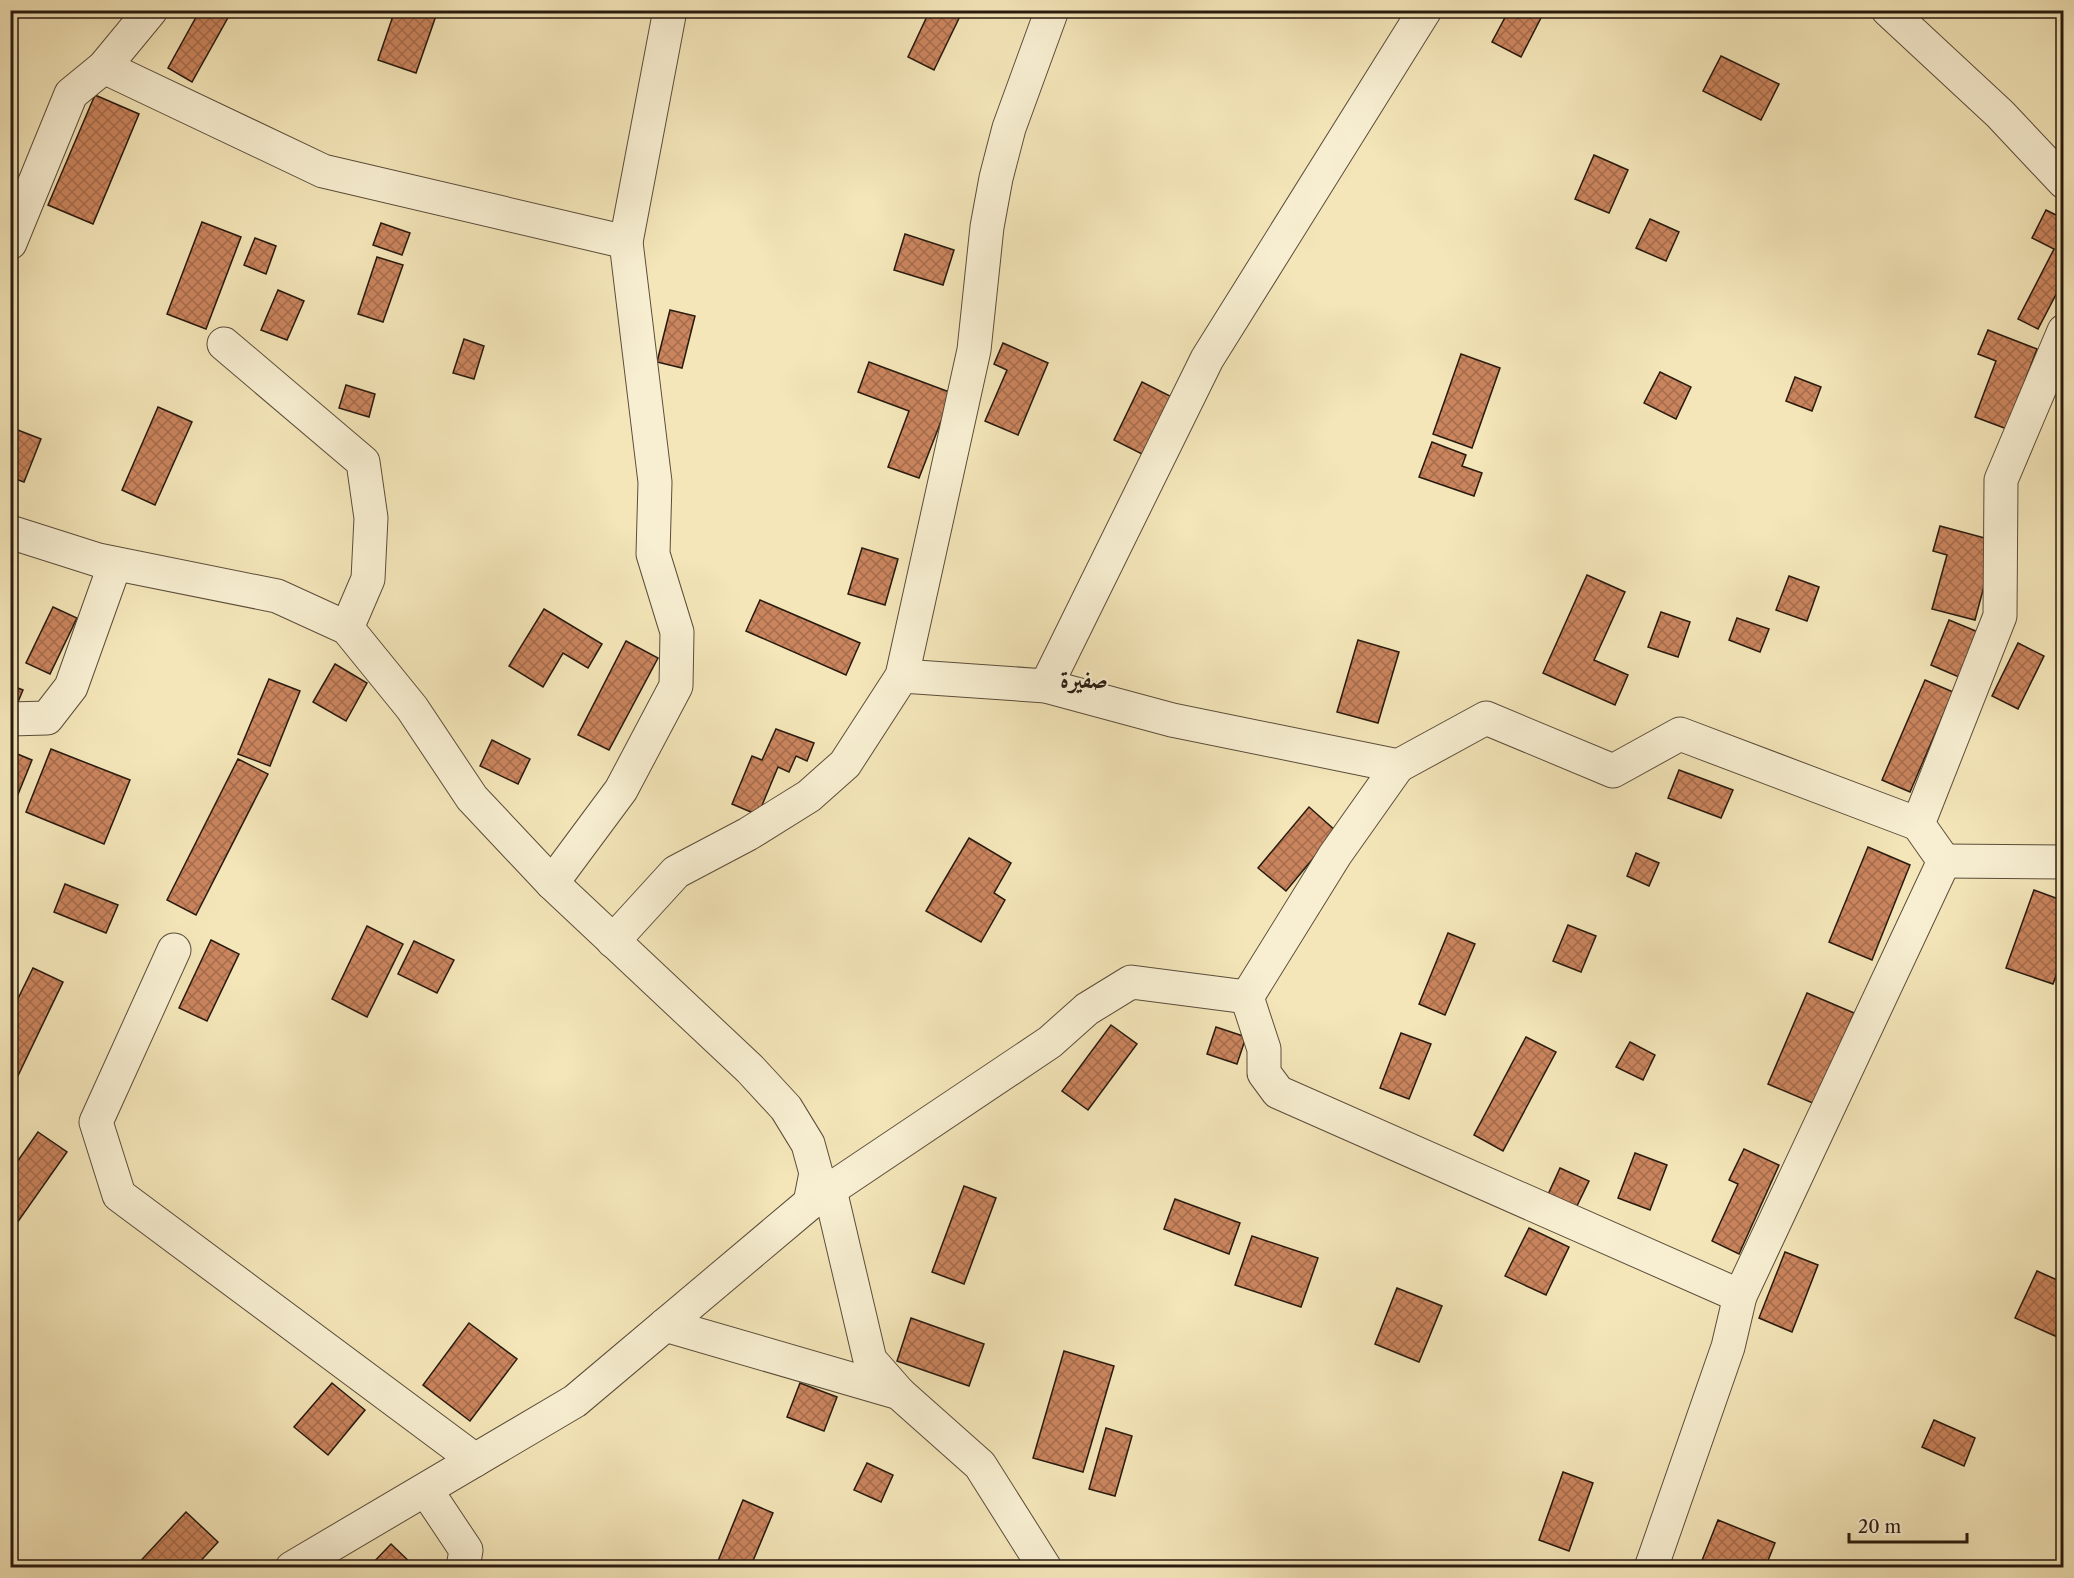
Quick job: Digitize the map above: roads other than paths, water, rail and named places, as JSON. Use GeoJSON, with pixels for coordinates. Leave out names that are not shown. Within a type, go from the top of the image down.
{"type":"FeatureCollection","features":[{"type":"Feature","properties":{"kind":"street"},"geometry":{"type":"LineString","coordinates":[[10,243],[71,94],[104,67],[151,10]]}},
{"type":"Feature","properties":{"kind":"street"},"geometry":{"type":"LineString","coordinates":[[552,883],[621,790],[676,686],[677,632],[653,554],[655,482],[626,242],[670,10]]}},
{"type":"Feature","properties":{"kind":"street"},"geometry":{"type":"LineString","coordinates":[[613,941],[676,872],[748,834],[809,796],[845,764],[902,676],[974,350],[987,227],[996,178],[1009,128],[1052,10]]}},
{"type":"Feature","properties":{"kind":"street"},"geometry":{"type":"LineString","coordinates":[[1046,686],[1207,358],[1425,10]]}},
{"type":"Feature","properties":{"kind":"street"},"geometry":{"type":"LineString","coordinates":[[1888,10],[2000,114],[2064,182]]}},
{"type":"Feature","properties":{"kind":"street"},"geometry":{"type":"LineString","coordinates":[[104,67],[323,171],[626,242]]}},
{"type":"Feature","properties":{"kind":"street"},"geometry":{"type":"LineString","coordinates":[[1917,824],[2000,616],[2001,480],[2064,331]]}},
{"type":"Feature","properties":{"kind":"street"},"geometry":{"type":"LineString","coordinates":[[224,344],[363,462],[371,519],[368,579],[347,628]]}},
{"type":"Feature","properties":{"kind":"street"},"geometry":{"type":"LineString","coordinates":[[10,532],[115,564],[277,596],[347,628],[412,708],[472,798],[552,883],[750,1069],[786,1107],[808,1144],[820,1197],[870,1360],[899,1393],[980,1465],[1045,1568]]}},
{"type":"Feature","properties":{"kind":"street"},"geometry":{"type":"LineString","coordinates":[[10,719],[48,718],[71,687],[115,564]]}},
{"type":"Feature","properties":{"kind":"street"},"geometry":{"type":"LineString","coordinates":[[902,676],[1046,686],[1172,720],[1398,766]]}},
{"type":"Feature","properties":{"kind":"street"},"geometry":{"type":"LineString","coordinates":[[1740,1296],[1278,1092],[1264,1073],[1263,1049],[1247,997],[1335,855],[1398,766],[1486,717],[1613,771],[1680,734],[1917,824],[1944,861]]}},
{"type":"Feature","properties":{"kind":"street"},"geometry":{"type":"LineString","coordinates":[[1944,861],[2064,862]]}},
{"type":"Feature","properties":{"kind":"street"},"geometry":{"type":"LineString","coordinates":[[1651,1568],[1728,1347],[1740,1296],[1944,861]]}},
{"type":"Feature","properties":{"kind":"street"},"geometry":{"type":"LineString","coordinates":[[174,950],[96,1122],[119,1195],[475,1460]]}},
{"type":"Feature","properties":{"kind":"street"},"geometry":{"type":"LineString","coordinates":[[292,1568],[575,1401],[820,1197],[1050,1042],[1087,1009],[1131,982],[1247,997]]}},
{"type":"Feature","properties":{"kind":"street"},"geometry":{"type":"LineString","coordinates":[[665,1325],[899,1393]]}},
{"type":"Feature","properties":{"kind":"street"},"geometry":{"type":"LineString","coordinates":[[426,1490],[466,1551],[463,1568]]}},
{"type":"Feature","properties":{"kind":"district","name":"صفيرة"},"geometry":{"type":"Point","coordinates":[1084,680]}}]}
